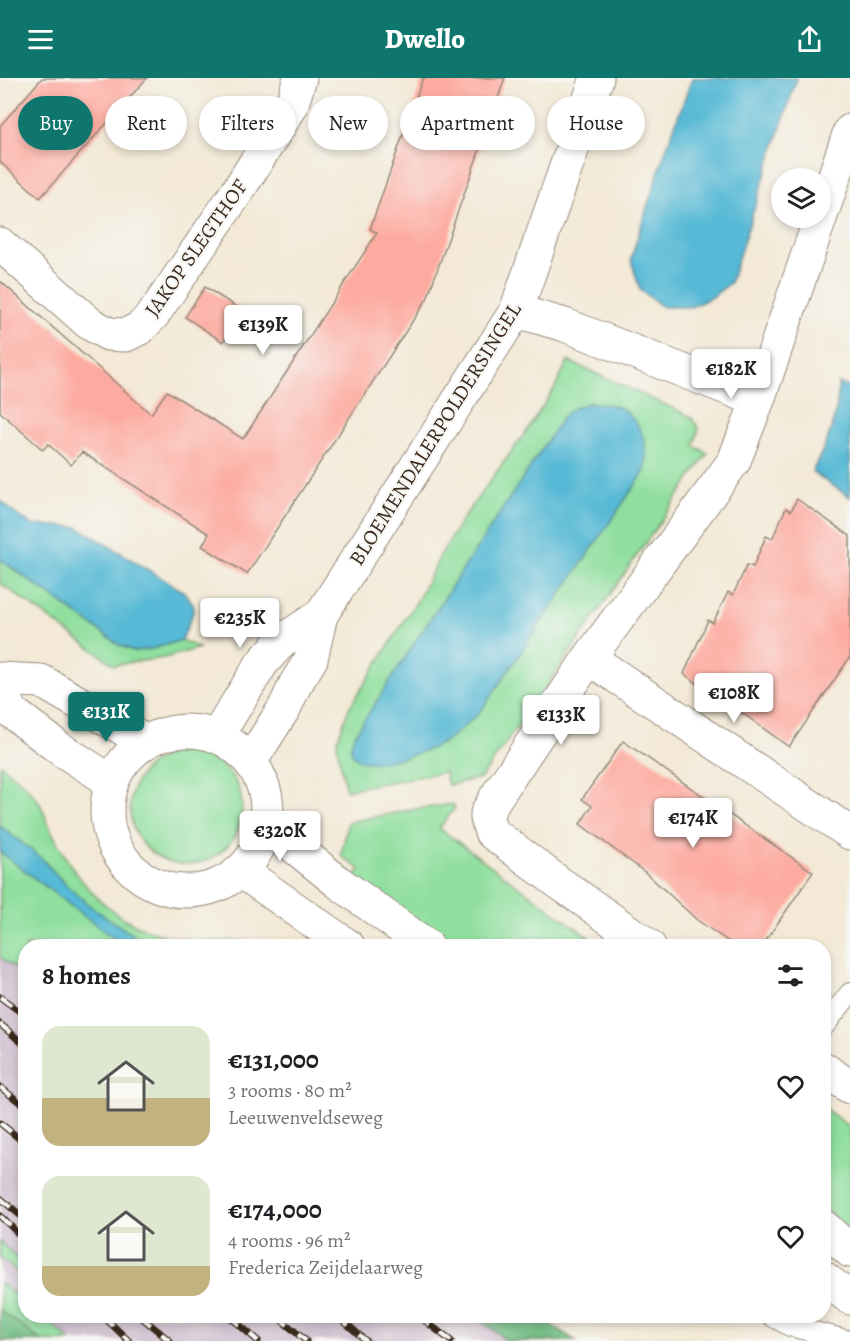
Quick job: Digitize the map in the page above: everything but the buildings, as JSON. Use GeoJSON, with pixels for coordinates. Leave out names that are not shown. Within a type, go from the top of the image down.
{"type":"FeatureCollection","features":[{"type":"Feature","properties":{"kind":"street","name":"JAKOP SLEGTHOF"},"geometry":{"type":"LineString","coordinates":[[0,244],[89,323],[108,334],[126,335],[140,328],[153,315],[237,192],[291,107],[300,78]]}},
{"type":"Feature","properties":{"kind":"street","name":"BLOEMENDALERPOLDERSINGEL"},"geometry":{"type":"LineString","coordinates":[[250,762],[285,707],[311,659],[321,615],[516,311],[597,78]]}},
{"type":"Feature","properties":{"kind":"street"},"geometry":{"type":"LineString","coordinates":[[639,939],[491,832],[488,813],[490,806],[589,658],[734,461],[758,400],[850,131]]}},
{"type":"Feature","properties":{"kind":"street"},"geometry":{"type":"LineString","coordinates":[[516,311],[565,325],[758,400]]}},
{"type":"Feature","properties":{"kind":"street","name":"BLOEMENDALERPOLDERSINGEL"},"geometry":{"type":"LineString","coordinates":[[217,736],[262,663],[282,641],[321,615]]}},
{"type":"Feature","properties":{"kind":"street"},"geometry":{"type":"LineString","coordinates":[[589,658],[850,833]]}},
{"type":"Feature","properties":{"kind":"street"},"geometry":{"type":"LineString","coordinates":[[0,679],[41,681],[146,742]]}},
{"type":"Feature","properties":{"kind":"street"},"geometry":{"type":"LineString","coordinates":[[0,688],[12,712],[59,748],[112,782]]}},
{"type":"Feature","properties":{"kind":"street"},"geometry":{"type":"LineString","coordinates":[[181,731],[217,736],[235,747],[250,762],[262,780],[267,802],[262,842],[253,858],[241,871],[218,885],[191,891],[164,888],[140,876],[121,856],[109,831],[107,804],[112,782],[122,763],[133,752],[146,742],[163,734],[181,731]]}},
{"type":"Feature","properties":{"kind":"street"},"geometry":{"type":"LineString","coordinates":[[266,824],[338,882],[417,939]]}},
{"type":"Feature","properties":{"kind":"street"},"geometry":{"type":"LineString","coordinates":[[241,871],[338,939]]}},
{"type":"Feature","properties":{"kind":"street"},"geometry":{"type":"LineString","coordinates":[[831,1074],[850,1087]]}},
{"type":"Feature","properties":{"kind":"street"},"geometry":{"type":"LineString","coordinates":[[831,1233],[850,1251]]}},
{"type":"Feature","properties":{"kind":"street"},"geometry":{"type":"LineString","coordinates":[[831,1283],[850,1298]]}},
{"type":"Feature","properties":{"kind":"lane"},"geometry":{"type":"LineString","coordinates":[[831,1017],[850,993]]}},
{"type":"Feature","properties":{"kind":"lane"},"geometry":{"type":"LineString","coordinates":[[785,1323],[850,1341]]}},
{"type":"Feature","properties":{"kind":"shaded area"},"geometry":{"type":"Polygon","coordinates":[[[0,957],[18,970],[18,1259],[0,1242],[0,957]]]}},
{"type":"Feature","properties":{"kind":"shaded area"},"geometry":{"type":"Polygon","coordinates":[[[0,1258],[18,1272],[18,1323],[484,1323],[507,1341],[42,1341],[0,1310],[0,1258]]]}},
{"type":"Feature","properties":{"kind":"green space"},"geometry":{"type":"Polygon","coordinates":[[[568,361],[690,416],[699,428],[694,446],[708,453],[481,778],[448,785],[445,772],[346,790],[337,741],[349,708],[417,601],[461,521],[554,389],[568,361]],[[443,743],[363,762],[394,759],[443,743]]]}},
{"type":"Feature","properties":{"kind":"green space"},"geometry":{"type":"Polygon","coordinates":[[[0,559],[121,646],[134,651],[152,649],[182,640],[199,648],[164,658],[114,665],[0,583],[0,559]]]}},
{"type":"Feature","properties":{"kind":"green space"},"geometry":{"type":"Polygon","coordinates":[[[186,752],[207,756],[226,768],[238,787],[242,808],[238,829],[226,848],[207,860],[186,864],[165,860],[146,848],[134,829],[130,808],[134,787],[146,768],[165,756],[186,752]]]}},
{"type":"Feature","properties":{"kind":"green space"},"geometry":{"type":"Polygon","coordinates":[[[0,764],[20,780],[37,799],[57,842],[72,868],[90,891],[112,911],[125,919],[154,932],[180,939],[139,939],[90,906],[40,857],[0,826],[0,764]]]}},
{"type":"Feature","properties":{"kind":"green space"},"geometry":{"type":"Polygon","coordinates":[[[453,804],[455,808],[439,828],[591,939],[437,939],[353,880],[360,869],[341,856],[348,822],[453,804]]]}},
{"type":"Feature","properties":{"kind":"green space"},"geometry":{"type":"Polygon","coordinates":[[[0,852],[115,939],[18,939],[18,970],[0,957],[0,852]]]}},
{"type":"Feature","properties":{"kind":"green space"},"geometry":{"type":"Polygon","coordinates":[[[831,1113],[850,1127],[850,1230],[831,1214],[831,1113]]]}},
{"type":"Feature","properties":{"kind":"green space"},"geometry":{"type":"Polygon","coordinates":[[[0,1242],[18,1259],[18,1272],[0,1258],[0,1242]]]}},
{"type":"Feature","properties":{"kind":"green space"},"geometry":{"type":"Polygon","coordinates":[[[0,1283],[18,1297],[18,1323],[50,1323],[71,1341],[42,1341],[0,1310],[0,1283]]]}},
{"type":"Feature","properties":{"kind":"green space"},"geometry":{"type":"Polygon","coordinates":[[[0,1310],[42,1341],[0,1341],[0,1310]]]}},
{"type":"Feature","properties":{"kind":"green space"},"geometry":{"type":"Polygon","coordinates":[[[484,1323],[549,1323],[576,1341],[507,1341],[484,1323]]]}},
{"type":"Feature","properties":{"kind":"water"},"geometry":{"type":"Polygon","coordinates":[[[692,78],[797,78],[730,283],[712,297],[691,307],[663,307],[640,290],[631,260],[665,152],[692,78]]]}},
{"type":"Feature","properties":{"kind":"water"},"geometry":{"type":"Polygon","coordinates":[[[838,383],[850,387],[850,497],[812,472],[831,429],[838,395],[838,383]]]}},
{"type":"Feature","properties":{"kind":"water"},"geometry":{"type":"Polygon","coordinates":[[[588,403],[617,407],[632,418],[640,430],[644,443],[645,471],[480,712],[449,739],[425,751],[399,759],[372,762],[354,756],[351,748],[355,734],[564,415],[588,403]]]}},
{"type":"Feature","properties":{"kind":"water"},"geometry":{"type":"Polygon","coordinates":[[[0,500],[33,525],[78,527],[183,591],[193,603],[193,613],[182,640],[152,649],[134,651],[121,646],[0,559],[0,500]]]}},
{"type":"Feature","properties":{"kind":"water"},"geometry":{"type":"Polygon","coordinates":[[[0,826],[40,857],[90,906],[139,939],[115,939],[0,852],[0,826]]]}},
{"type":"Feature","properties":{"kind":"railway"},"geometry":{"type":"LineString","coordinates":[[0,997],[18,1010]]}},
{"type":"Feature","properties":{"kind":"railway"},"geometry":{"type":"LineString","coordinates":[[0,1024],[18,1039]]}},
{"type":"Feature","properties":{"kind":"railway"},"geometry":{"type":"LineString","coordinates":[[0,1087],[18,1101]]}},
{"type":"Feature","properties":{"kind":"railway"},"geometry":{"type":"LineString","coordinates":[[0,1123],[18,1138]]}},
{"type":"Feature","properties":{"kind":"railway"},"geometry":{"type":"LineString","coordinates":[[0,1198],[18,1213]]}},
{"type":"Feature","properties":{"kind":"railway"},"geometry":{"type":"LineString","coordinates":[[0,1216],[18,1233]]}},
{"type":"Feature","properties":{"kind":"railway"},"geometry":{"type":"LineString","coordinates":[[110,1323],[129,1341]]}},
{"type":"Feature","properties":{"kind":"railway"},"geometry":{"type":"LineString","coordinates":[[148,1323],[170,1341]]}},
{"type":"Feature","properties":{"kind":"railway"},"geometry":{"type":"LineString","coordinates":[[237,1323],[258,1341]]}},
{"type":"Feature","properties":{"kind":"railway"},"geometry":{"type":"LineString","coordinates":[[285,1323],[306,1341]]}},
{"type":"Feature","properties":{"kind":"railway"},"geometry":{"type":"LineString","coordinates":[[346,1323],[366,1341]]}},
{"type":"Feature","properties":{"kind":"railway"},"geometry":{"type":"LineString","coordinates":[[428,1323],[451,1341]]}}]}
